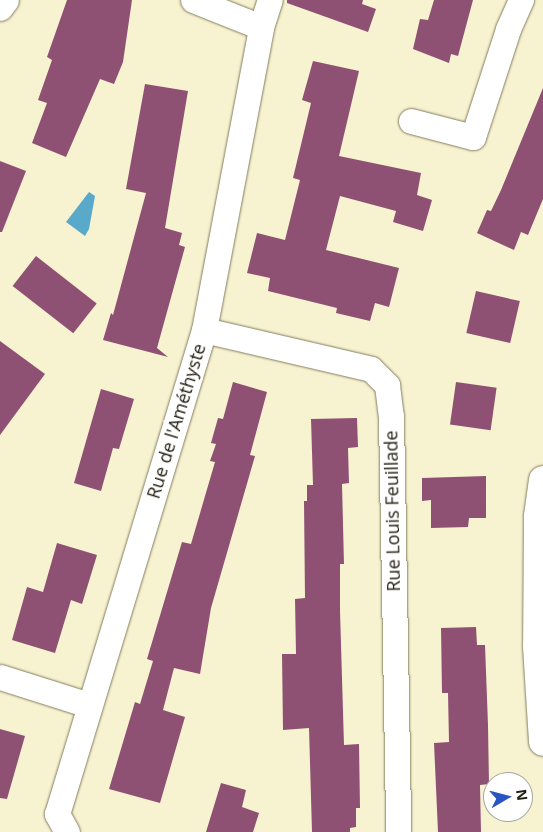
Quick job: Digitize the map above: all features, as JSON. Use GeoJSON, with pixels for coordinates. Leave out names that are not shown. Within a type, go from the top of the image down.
{"type":"FeatureCollection","features":[{"type":"Feature","properties":{"kind":"street"},"geometry":{"type":"LineString","coordinates":[[0,8],[6,0]]}},
{"type":"Feature","properties":{"kind":"street"},"geometry":{"type":"LineString","coordinates":[[193,0],[261,27]]}},
{"type":"Feature","properties":{"kind":"street","name":"Rue de l'Améthyste"},"geometry":{"type":"LineString","coordinates":[[67,832],[57,814],[204,330],[261,27],[270,0]]}},
{"type":"Feature","properties":{"kind":"street"},"geometry":{"type":"LineString","coordinates":[[411,121],[473,137],[508,29],[521,0]]}},
{"type":"Feature","properties":{"kind":"street","name":"Rue Louis Feuillade"},"geometry":{"type":"LineString","coordinates":[[204,330],[371,369],[387,386],[390,416],[398,832]]}},
{"type":"Feature","properties":{"kind":"street"},"geometry":{"type":"LineString","coordinates":[[543,480],[537,646],[543,742]]}},
{"type":"Feature","properties":{"kind":"street"},"geometry":{"type":"LineString","coordinates":[[0,678],[89,705]]}},
{"type":"Feature","properties":{"kind":"water"},"geometry":{"type":"Polygon","coordinates":[[[89,192],[95,196],[89,229],[85,236],[66,222],[89,192]]]}},
{"type":"Feature","properties":{"kind":"building"},"geometry":{"type":"Polygon","coordinates":[[[67,0],[132,0],[123,62],[114,84],[100,79],[66,157],[32,143],[47,103],[38,100],[52,60],[47,57],[67,0]]]}},
{"type":"Feature","properties":{"kind":"building"},"geometry":{"type":"Polygon","coordinates":[[[287,0],[363,0],[362,4],[376,9],[368,32],[287,3],[287,0]]]}},
{"type":"Feature","properties":{"kind":"building"},"geometry":{"type":"Polygon","coordinates":[[[434,0],[473,0],[458,56],[451,54],[449,63],[413,49],[420,19],[428,20],[434,0]]]}},
{"type":"Feature","properties":{"kind":"building"},"geometry":{"type":"Polygon","coordinates":[[[313,61],[359,71],[339,156],[421,173],[417,195],[432,200],[423,231],[393,222],[396,211],[340,196],[326,250],[399,268],[389,307],[375,303],[370,321],[336,313],[337,308],[268,291],[270,278],[247,273],[257,233],[285,240],[300,180],[293,178],[311,103],[302,100],[313,61]]]}},
{"type":"Feature","properties":{"kind":"building"},"geometry":{"type":"Polygon","coordinates":[[[145,84],[188,91],[165,228],[182,233],[179,245],[185,247],[157,348],[168,357],[103,340],[111,313],[113,315],[146,193],[126,189],[145,84]]]}},
{"type":"Feature","properties":{"kind":"building"},"geometry":{"type":"Polygon","coordinates":[[[543,88],[543,199],[528,235],[521,232],[514,250],[477,233],[487,210],[491,211],[501,190],[543,88]]]}},
{"type":"Feature","properties":{"kind":"building"},"geometry":{"type":"Polygon","coordinates":[[[0,161],[26,171],[2,232],[0,232],[0,161]]]}},
{"type":"Feature","properties":{"kind":"building"},"geometry":{"type":"Polygon","coordinates":[[[36,256],[97,303],[73,333],[13,286],[36,256]]]}},
{"type":"Feature","properties":{"kind":"building"},"geometry":{"type":"Polygon","coordinates":[[[476,291],[520,301],[510,343],[466,333],[476,291]]]}},
{"type":"Feature","properties":{"kind":"building"},"geometry":{"type":"Polygon","coordinates":[[[0,341],[45,374],[0,435],[0,341]]]}},
{"type":"Feature","properties":{"kind":"building"},"geometry":{"type":"Polygon","coordinates":[[[233,382],[267,392],[250,455],[255,456],[211,608],[200,674],[174,668],[163,710],[185,717],[160,803],[109,789],[135,702],[140,704],[153,661],[147,659],[182,542],[191,544],[215,462],[210,461],[216,444],[211,443],[218,418],[223,419],[233,382]]]}},
{"type":"Feature","properties":{"kind":"building"},"geometry":{"type":"Polygon","coordinates":[[[456,382],[497,388],[491,430],[450,425],[456,382]]]}},
{"type":"Feature","properties":{"kind":"building"},"geometry":{"type":"Polygon","coordinates":[[[101,389],[134,399],[119,449],[113,448],[101,491],[74,483],[101,389]]]}},
{"type":"Feature","properties":{"kind":"building"},"geometry":{"type":"Polygon","coordinates":[[[357,418],[358,447],[348,448],[349,483],[342,484],[344,564],[340,564],[340,611],[344,745],[359,744],[360,808],[356,808],[356,827],[350,828],[350,832],[312,832],[309,728],[283,730],[282,654],[296,654],[295,599],[305,598],[304,501],[307,501],[307,485],[313,485],[311,419],[357,418]]]}},
{"type":"Feature","properties":{"kind":"building"},"geometry":{"type":"Polygon","coordinates":[[[486,476],[486,518],[469,518],[468,527],[431,528],[431,500],[422,501],[422,478],[486,476]]]}},
{"type":"Feature","properties":{"kind":"building"},"geometry":{"type":"Polygon","coordinates":[[[57,543],[97,555],[82,604],[71,600],[55,653],[12,640],[27,587],[43,592],[57,543]]]}},
{"type":"Feature","properties":{"kind":"building"},"geometry":{"type":"Polygon","coordinates":[[[476,627],[477,645],[485,645],[489,772],[483,772],[483,785],[480,785],[481,832],[438,832],[434,743],[449,742],[448,693],[442,693],[441,628],[476,627]]]}},
{"type":"Feature","properties":{"kind":"building"},"geometry":{"type":"Polygon","coordinates":[[[0,729],[25,736],[7,799],[0,798],[0,729]]]}},
{"type":"Feature","properties":{"kind":"building"},"geometry":{"type":"Polygon","coordinates":[[[221,783],[246,790],[242,807],[259,813],[253,832],[206,832],[221,783]]]}}]}
